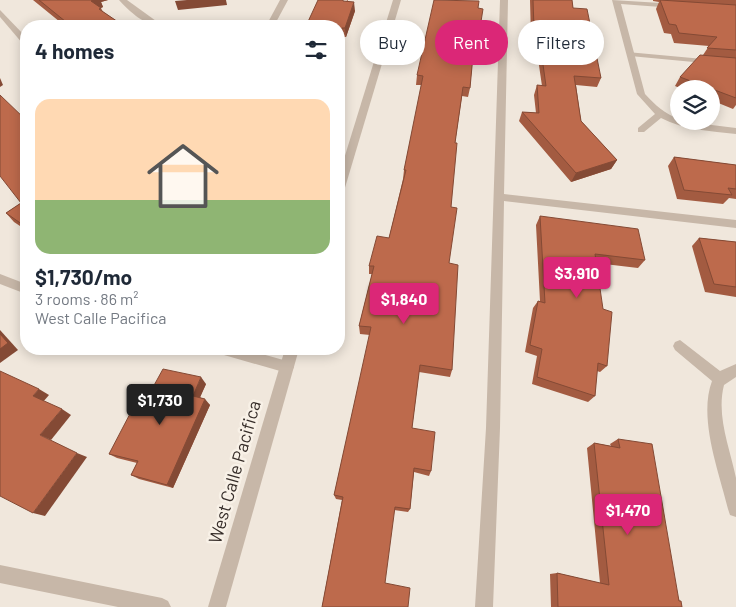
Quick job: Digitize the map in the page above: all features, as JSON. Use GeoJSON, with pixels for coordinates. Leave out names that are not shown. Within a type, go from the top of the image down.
{"type":"FeatureCollection","features":[{"type":"Feature","properties":{"kind":"street"},"geometry":{"type":"LineString","coordinates":[[123,0],[148,20]]}},
{"type":"Feature","properties":{"kind":"street"},"geometry":{"type":"LineString","coordinates":[[273,20],[284,0]]}},
{"type":"Feature","properties":{"kind":"street"},"geometry":{"type":"LineString","coordinates":[[345,171],[397,0]]}},
{"type":"Feature","properties":{"kind":"street"},"geometry":{"type":"LineString","coordinates":[[484,607],[493,428],[504,0]]}},
{"type":"Feature","properties":{"kind":"street"},"geometry":{"type":"LineString","coordinates":[[686,7],[616,1],[641,94],[660,115],[684,126],[736,131]]}},
{"type":"Feature","properties":{"kind":"street"},"geometry":{"type":"LineString","coordinates":[[0,12],[20,35]]}},
{"type":"Feature","properties":{"kind":"street"},"geometry":{"type":"LineString","coordinates":[[630,54],[736,64]]}},
{"type":"Feature","properties":{"kind":"street"},"geometry":{"type":"LineString","coordinates":[[641,130],[660,115]]}},
{"type":"Feature","properties":{"kind":"street"},"geometry":{"type":"LineString","coordinates":[[499,197],[736,224]]}},
{"type":"Feature","properties":{"kind":"street"},"geometry":{"type":"LineString","coordinates":[[0,279],[20,287]]}},
{"type":"Feature","properties":{"kind":"street"},"geometry":{"type":"LineString","coordinates":[[680,346],[719,381]]}},
{"type":"Feature","properties":{"kind":"street"},"geometry":{"type":"LineString","coordinates":[[246,355],[287,366]]}},
{"type":"Feature","properties":{"kind":"street","name":"West Calle Pacifica"},"geometry":{"type":"LineString","coordinates":[[217,607],[290,355]]}},
{"type":"Feature","properties":{"kind":"street"},"geometry":{"type":"LineString","coordinates":[[736,370],[726,374],[719,381],[714,396],[718,435],[736,509]]}},
{"type":"Feature","properties":{"kind":"street"},"geometry":{"type":"LineString","coordinates":[[0,574],[162,607]]}},
{"type":"Feature","properties":{"kind":"building"},"geometry":{"type":"Polygon","coordinates":[[[39,0],[93,0],[91,1],[101,8],[99,9],[115,20],[64,20],[39,0]]]}},
{"type":"Feature","properties":{"kind":"building"},"geometry":{"type":"Polygon","coordinates":[[[318,0],[354,2],[345,28],[345,20],[309,20],[318,0]]]}},
{"type":"Feature","properties":{"kind":"building"},"geometry":{"type":"Polygon","coordinates":[[[434,0],[479,1],[478,8],[483,9],[481,20],[435,20],[435,65],[472,65],[470,88],[463,87],[455,143],[457,143],[451,207],[457,208],[449,263],[458,265],[452,370],[420,365],[412,428],[435,432],[431,471],[414,468],[410,509],[395,507],[385,583],[410,588],[408,607],[322,607],[343,497],[334,495],[371,327],[359,326],[374,266],[369,266],[377,236],[389,238],[406,170],[404,170],[423,76],[417,75],[419,65],[425,65],[425,40],[434,0]]]}},
{"type":"Feature","properties":{"kind":"building"},"geometry":{"type":"Polygon","coordinates":[[[533,0],[572,0],[573,8],[587,9],[589,20],[534,20],[533,0]]]}},
{"type":"Feature","properties":{"kind":"building"},"geometry":{"type":"Polygon","coordinates":[[[660,0],[736,5],[736,50],[707,48],[717,37],[679,33],[676,25],[669,24],[660,0]]]}},
{"type":"Feature","properties":{"kind":"building"},"geometry":{"type":"Polygon","coordinates":[[[700,55],[736,58],[736,98],[720,92],[720,80],[688,80],[680,77],[700,55]]]}},
{"type":"Feature","properties":{"kind":"building"},"geometry":{"type":"Polygon","coordinates":[[[543,65],[598,65],[601,78],[574,76],[581,121],[617,160],[576,173],[522,112],[539,113],[537,85],[546,86],[543,65]]]}},
{"type":"Feature","properties":{"kind":"building"},"geometry":{"type":"Polygon","coordinates":[[[0,95],[20,114],[20,202],[0,176],[0,95]]]}},
{"type":"Feature","properties":{"kind":"building"},"geometry":{"type":"Polygon","coordinates":[[[674,157],[736,165],[736,189],[728,188],[732,195],[684,190],[674,157]]]}},
{"type":"Feature","properties":{"kind":"building"},"geometry":{"type":"Polygon","coordinates":[[[20,204],[20,223],[6,213],[20,204]]]}},
{"type":"Feature","properties":{"kind":"building"},"geometry":{"type":"Polygon","coordinates":[[[540,216],[638,229],[645,260],[595,254],[603,309],[612,312],[607,366],[598,363],[595,396],[537,377],[542,349],[530,345],[538,301],[545,303],[540,216]]]}},
{"type":"Feature","properties":{"kind":"building"},"geometry":{"type":"Polygon","coordinates":[[[699,238],[736,242],[736,287],[714,284],[699,238]]]}},
{"type":"Feature","properties":{"kind":"building"},"geometry":{"type":"Polygon","coordinates":[[[0,334],[8,343],[0,349],[0,334]]]}},
{"type":"Feature","properties":{"kind":"building"},"geometry":{"type":"Polygon","coordinates":[[[163,369],[201,377],[193,396],[205,399],[167,485],[131,475],[138,461],[109,454],[144,387],[152,389],[163,369]]]}},
{"type":"Feature","properties":{"kind":"building"},"geometry":{"type":"Polygon","coordinates":[[[0,371],[39,389],[33,396],[62,409],[40,435],[77,453],[33,513],[0,496],[0,371]]]}},
{"type":"Feature","properties":{"kind":"building"},"geometry":{"type":"Polygon","coordinates":[[[618,439],[652,444],[679,601],[681,601],[682,607],[558,607],[557,573],[609,585],[594,443],[620,448],[618,439]]]}}]}
